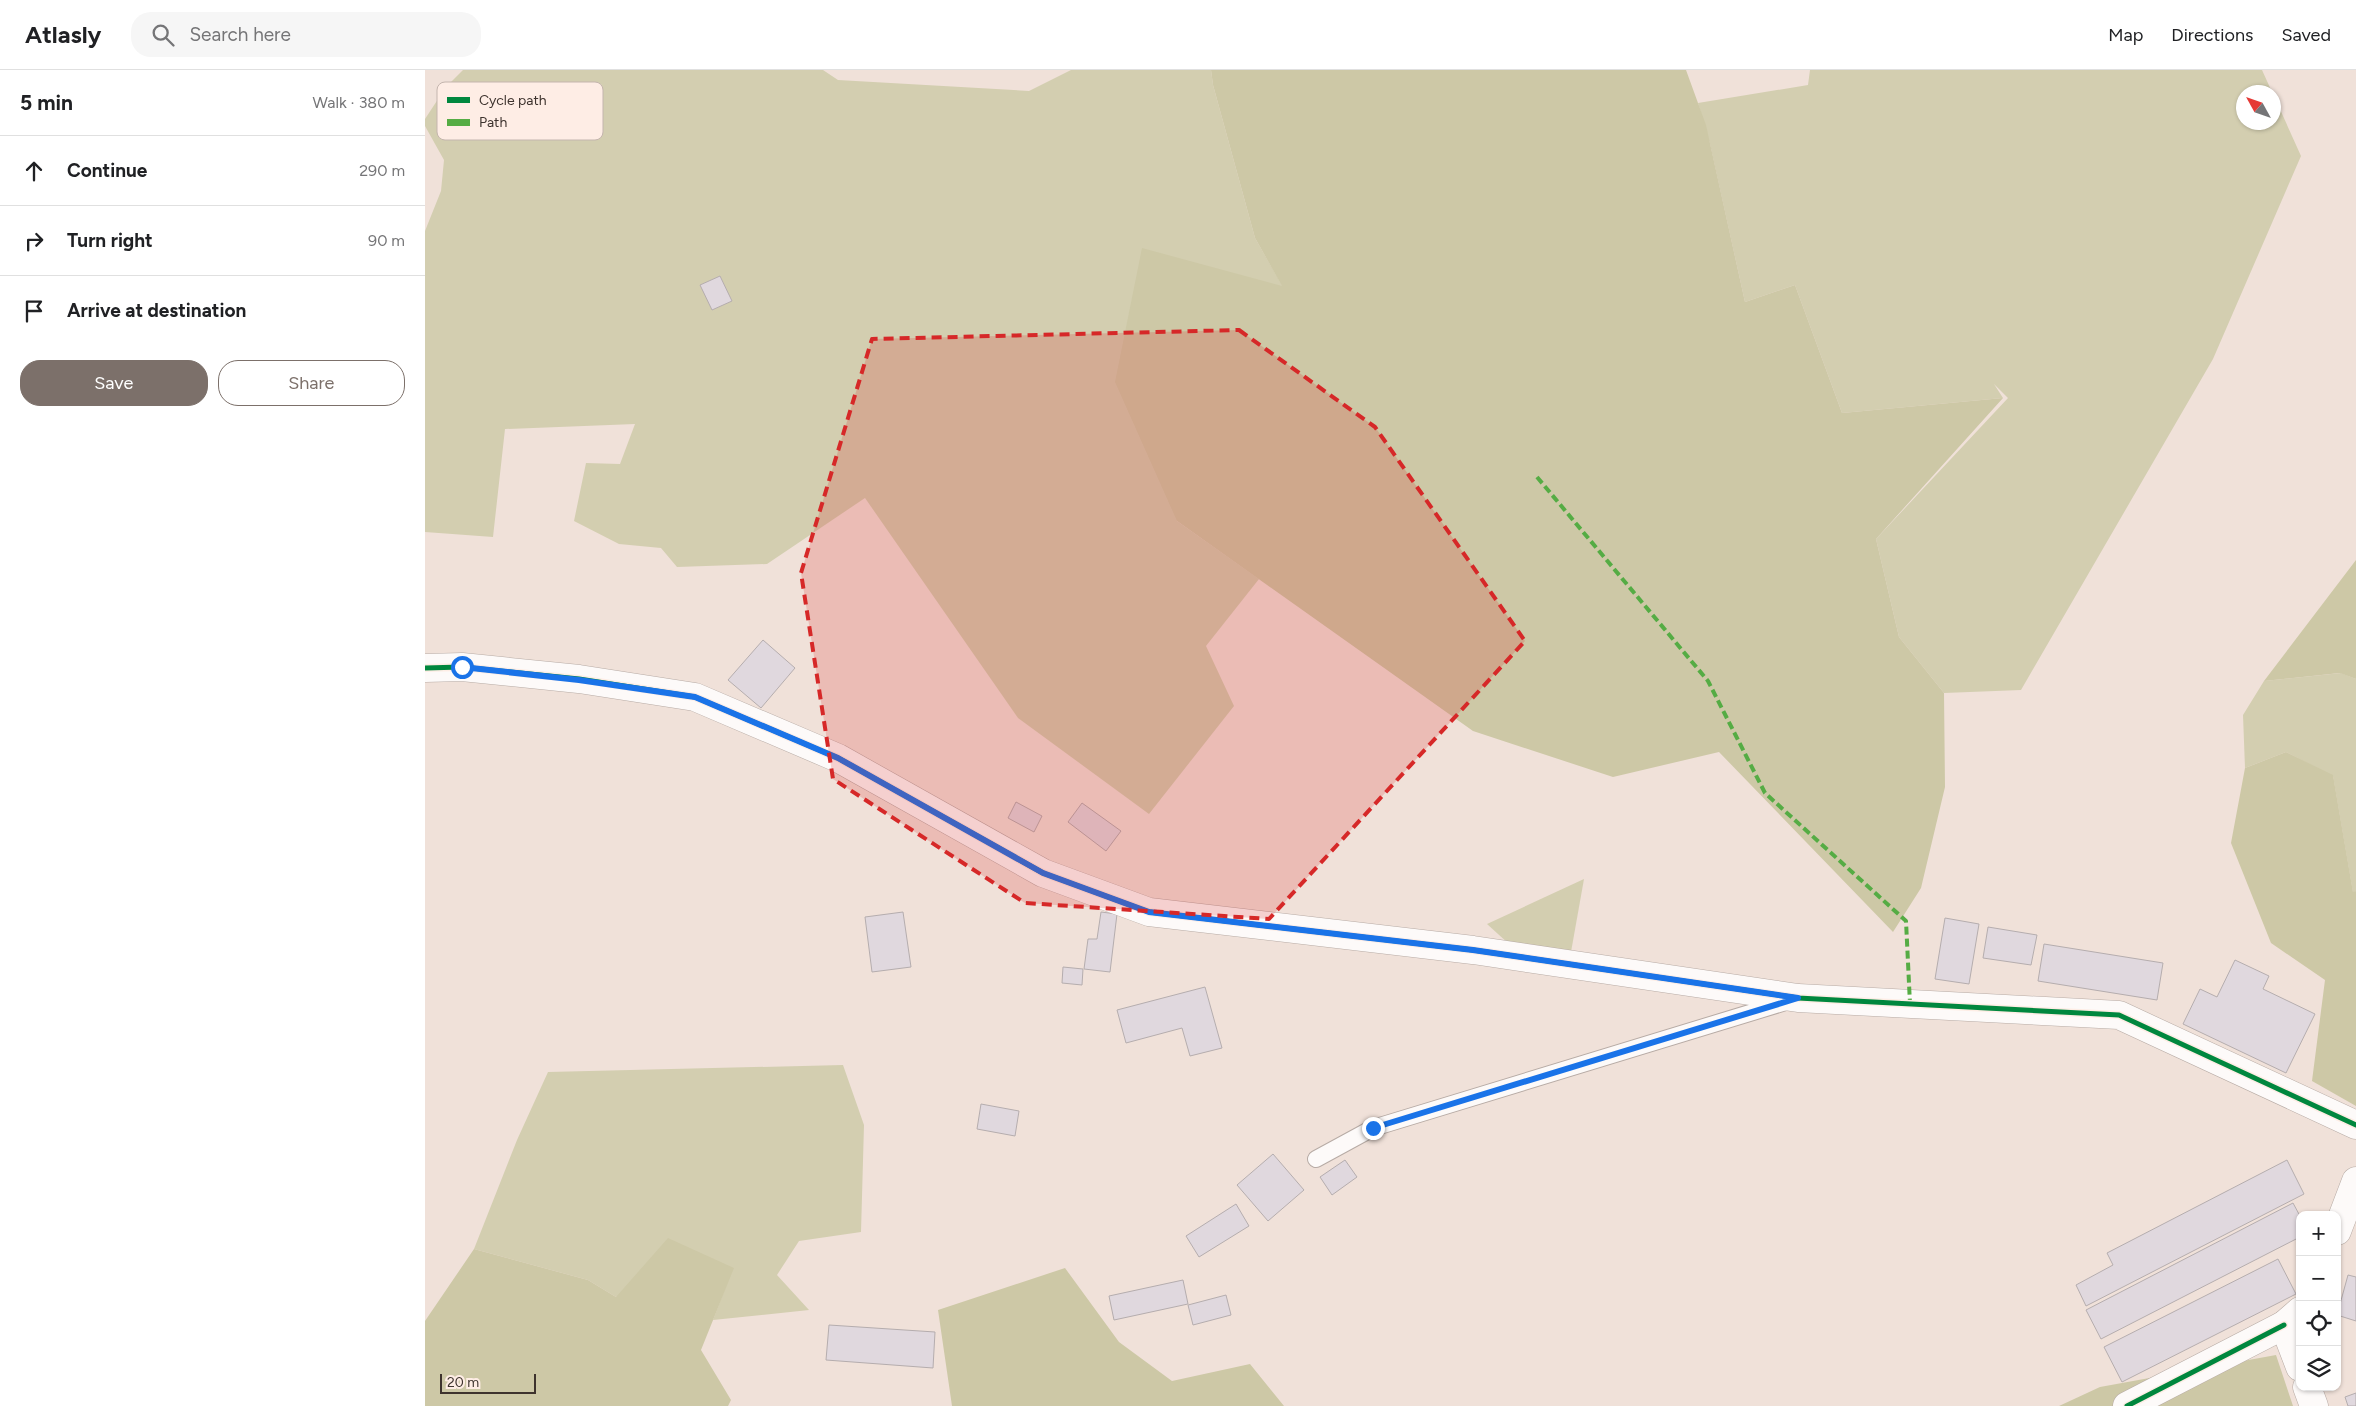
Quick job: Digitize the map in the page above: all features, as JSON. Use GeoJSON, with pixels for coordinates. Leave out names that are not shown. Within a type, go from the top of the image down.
{"type":"FeatureCollection","features":[{"type":"Feature","properties":{"kind":"street"},"geometry":{"type":"LineString","coordinates":[[425,668],[462,667],[569,678],[695,697],[838,758],[1043,873],[1149,912],[1473,950],[1798,998],[2119,1015],[2356,1125]]}},
{"type":"Feature","properties":{"kind":"street"},"geometry":{"type":"LineString","coordinates":[[2341,1220],[2356,1181]]}},
{"type":"Feature","properties":{"kind":"street"},"geometry":{"type":"LineString","coordinates":[[2127,1406],[2292,1318],[2297,1346]]}},
{"type":"Feature","properties":{"kind":"street"},"geometry":{"type":"LineString","coordinates":[[2308,1391],[2314,1406]]}},
{"type":"Feature","properties":{"kind":"lane"},"geometry":{"type":"LineString","coordinates":[[1316,1159],[1373,1128],[1798,998]]}},
{"type":"Feature","properties":{"kind":"highlighted area"},"geometry":{"type":"Polygon","coordinates":[[[1239,330],[1375,427],[1525,641],[1269,919],[1025,903],[833,779],[801,573],[872,339],[1239,330]]]}},
{"type":"Feature","properties":{"kind":"shaded area"},"geometry":{"type":"Polygon","coordinates":[[[463,70],[823,70],[838,80],[1029,91],[1071,70],[1211,70],[1213,85],[1255,238],[1283,287],[1177,521],[1259,579],[1206,646],[1234,706],[1149,814],[1018,718],[865,498],[767,564],[677,567],[661,548],[619,544],[574,521],[586,463],[620,464],[635,424],[505,429],[493,537],[425,532],[425,231],[441,191],[444,160],[425,126],[425,119],[437,101],[437,140],[603,140],[603,82],[451,82],[463,70]]]}},
{"type":"Feature","properties":{"kind":"shaded area"},"geometry":{"type":"Polygon","coordinates":[[[1211,70],[1686,70],[1706,125],[1745,302],[1795,285],[1842,413],[2003,398],[1876,539],[1899,637],[1944,693],[1945,787],[1921,888],[1893,932],[1719,752],[1613,777],[1473,731],[1177,521],[1115,382],[1142,248],[1282,286],[1255,238],[1213,85],[1211,70]]]}},
{"type":"Feature","properties":{"kind":"shaded area"},"geometry":{"type":"Polygon","coordinates":[[[1810,70],[2262,70],[2269,85],[2236,85],[2236,130],[2281,130],[2281,112],[2301,156],[2213,359],[2021,690],[1944,693],[1899,637],[1876,539],[2008,398],[1994,384],[2003,398],[1842,413],[1795,285],[1745,302],[1710,144],[1698,103],[1808,85],[1810,70]]]}},
{"type":"Feature","properties":{"kind":"shaded area"},"geometry":{"type":"Polygon","coordinates":[[[2356,560],[2356,679],[2340,673],[2264,681],[2356,560]]]}},
{"type":"Feature","properties":{"kind":"shaded area"},"geometry":{"type":"Polygon","coordinates":[[[2341,673],[2356,679],[2356,891],[2353,893],[2333,776],[2286,752],[2245,768],[2243,715],[2264,681],[2341,673]]]}},
{"type":"Feature","properties":{"kind":"shaded area"},"geometry":{"type":"Polygon","coordinates":[[[2286,752],[2333,775],[2353,892],[2356,891],[2356,1106],[2312,1081],[2325,980],[2271,943],[2231,843],[2245,768],[2286,752]]]}},
{"type":"Feature","properties":{"kind":"shaded area"},"geometry":{"type":"Polygon","coordinates":[[[1584,879],[1571,952],[1509,944],[1487,924],[1584,879]]]}},
{"type":"Feature","properties":{"kind":"shaded area"},"geometry":{"type":"Polygon","coordinates":[[[843,1065],[864,1125],[861,1232],[799,1241],[777,1275],[809,1310],[713,1320],[733,1268],[616,1297],[588,1280],[474,1249],[517,1140],[548,1072],[843,1065]]]}},
{"type":"Feature","properties":{"kind":"shaded area"},"geometry":{"type":"Polygon","coordinates":[[[668,1238],[734,1268],[701,1350],[731,1400],[728,1406],[425,1406],[425,1321],[474,1249],[588,1280],[616,1297],[668,1238]]]}},
{"type":"Feature","properties":{"kind":"shaded area"},"geometry":{"type":"Polygon","coordinates":[[[1065,1268],[1119,1342],[1172,1381],[1250,1364],[1284,1406],[952,1406],[938,1310],[1065,1268]]]}},
{"type":"Feature","properties":{"kind":"shaded area"},"geometry":{"type":"Polygon","coordinates":[[[2276,1355],[2293,1406],[2059,1406],[2100,1387],[2276,1355]]]}},
{"type":"Feature","properties":{"kind":"building"},"geometry":{"type":"Polygon","coordinates":[[[720,276],[732,301],[712,310],[700,285],[720,276]]]}},
{"type":"Feature","properties":{"kind":"building"},"geometry":{"type":"Polygon","coordinates":[[[763,640],[795,668],[761,708],[728,680],[763,640]]]}},
{"type":"Feature","properties":{"kind":"building"},"geometry":{"type":"Polygon","coordinates":[[[1016,802],[1042,816],[1034,832],[1008,818],[1016,802]]]}},
{"type":"Feature","properties":{"kind":"building"},"geometry":{"type":"Polygon","coordinates":[[[1082,803],[1121,831],[1106,851],[1068,822],[1082,803]]]}},
{"type":"Feature","properties":{"kind":"building"},"geometry":{"type":"Polygon","coordinates":[[[903,912],[911,967],[872,972],[865,917],[903,912]]]}},
{"type":"Feature","properties":{"kind":"building"},"geometry":{"type":"Polygon","coordinates":[[[1101,912],[1117,914],[1110,972],[1084,969],[1088,939],[1097,939],[1101,912]]]}},
{"type":"Feature","properties":{"kind":"building"},"geometry":{"type":"Polygon","coordinates":[[[1945,918],[1979,924],[1969,984],[1935,979],[1945,918]]]}},
{"type":"Feature","properties":{"kind":"building"},"geometry":{"type":"Polygon","coordinates":[[[1988,927],[2037,935],[2031,965],[1983,958],[1988,927]]]}},
{"type":"Feature","properties":{"kind":"building"},"geometry":{"type":"Polygon","coordinates":[[[2044,944],[2163,963],[2157,1000],[2038,981],[2044,944]]]}},
{"type":"Feature","properties":{"kind":"building"},"geometry":{"type":"Polygon","coordinates":[[[2235,960],[2269,976],[2263,989],[2315,1014],[2286,1073],[2183,1024],[2200,989],[2217,997],[2235,960]]]}},
{"type":"Feature","properties":{"kind":"building"},"geometry":{"type":"Polygon","coordinates":[[[1063,967],[1083,969],[1082,985],[1062,983],[1063,967]]]}},
{"type":"Feature","properties":{"kind":"building"},"geometry":{"type":"Polygon","coordinates":[[[1205,987],[1222,1048],[1190,1056],[1182,1028],[1126,1043],[1117,1010],[1205,987]]]}},
{"type":"Feature","properties":{"kind":"building"},"geometry":{"type":"Polygon","coordinates":[[[981,1104],[1019,1111],[1015,1136],[977,1129],[981,1104]]]}},
{"type":"Feature","properties":{"kind":"building"},"geometry":{"type":"Polygon","coordinates":[[[1273,1154],[1304,1190],[1268,1221],[1237,1185],[1273,1154]]]}},
{"type":"Feature","properties":{"kind":"building"},"geometry":{"type":"Polygon","coordinates":[[[1345,1160],[1357,1177],[1332,1195],[1320,1177],[1345,1160]]]}},
{"type":"Feature","properties":{"kind":"building"},"geometry":{"type":"Polygon","coordinates":[[[2287,1160],[2304,1194],[2086,1306],[2076,1285],[2113,1265],[2107,1253],[2287,1160]]]}},
{"type":"Feature","properties":{"kind":"building"},"geometry":{"type":"Polygon","coordinates":[[[2293,1203],[2297,1211],[2296,1239],[2101,1339],[2086,1310],[2293,1203]]]}},
{"type":"Feature","properties":{"kind":"building"},"geometry":{"type":"Polygon","coordinates":[[[1236,1204],[1249,1226],[1199,1257],[1186,1236],[1236,1204]]]}},
{"type":"Feature","properties":{"kind":"building"},"geometry":{"type":"Polygon","coordinates":[[[2278,1259],[2296,1294],[2122,1382],[2104,1347],[2278,1259]]]}},
{"type":"Feature","properties":{"kind":"building"},"geometry":{"type":"Polygon","coordinates":[[[2348,1275],[2356,1277],[2356,1321],[2341,1316],[2341,1300],[2348,1275]]]}},
{"type":"Feature","properties":{"kind":"building"},"geometry":{"type":"Polygon","coordinates":[[[1183,1280],[1188,1304],[1114,1320],[1109,1296],[1183,1280]]]}},
{"type":"Feature","properties":{"kind":"building"},"geometry":{"type":"Polygon","coordinates":[[[1226,1295],[1231,1315],[1193,1325],[1188,1305],[1226,1295]]]}},
{"type":"Feature","properties":{"kind":"building"},"geometry":{"type":"Polygon","coordinates":[[[829,1325],[935,1332],[933,1368],[826,1360],[829,1325]]]}},
{"type":"Feature","properties":{"kind":"building"},"geometry":{"type":"Polygon","coordinates":[[[2356,1393],[2356,1406],[2348,1406],[2345,1397],[2356,1393]]]}},
{"type":"Feature","properties":{"kind":"marked path"},"geometry":{"type":"LineString","coordinates":[[1537,477],[1708,681],[1765,793],[1906,921],[1910,1004]]}},
{"type":"Feature","properties":{"kind":"cycle path"},"geometry":{"type":"LineString","coordinates":[[425,668],[462,667],[579,679],[695,697],[838,758],[1043,873],[1149,912],[1473,950],[1798,998],[2119,1015],[2356,1125]]}},
{"type":"Feature","properties":{"kind":"cycle path"},"geometry":{"type":"LineString","coordinates":[[2127,1406],[2284,1325]]}},
{"type":"Feature","properties":{"kind":"route"},"geometry":{"type":"LineString","coordinates":[[462,667],[579,680],[695,697],[838,758],[1043,873],[1149,912],[1473,950],[1798,998],[1373,1128]]}}]}
